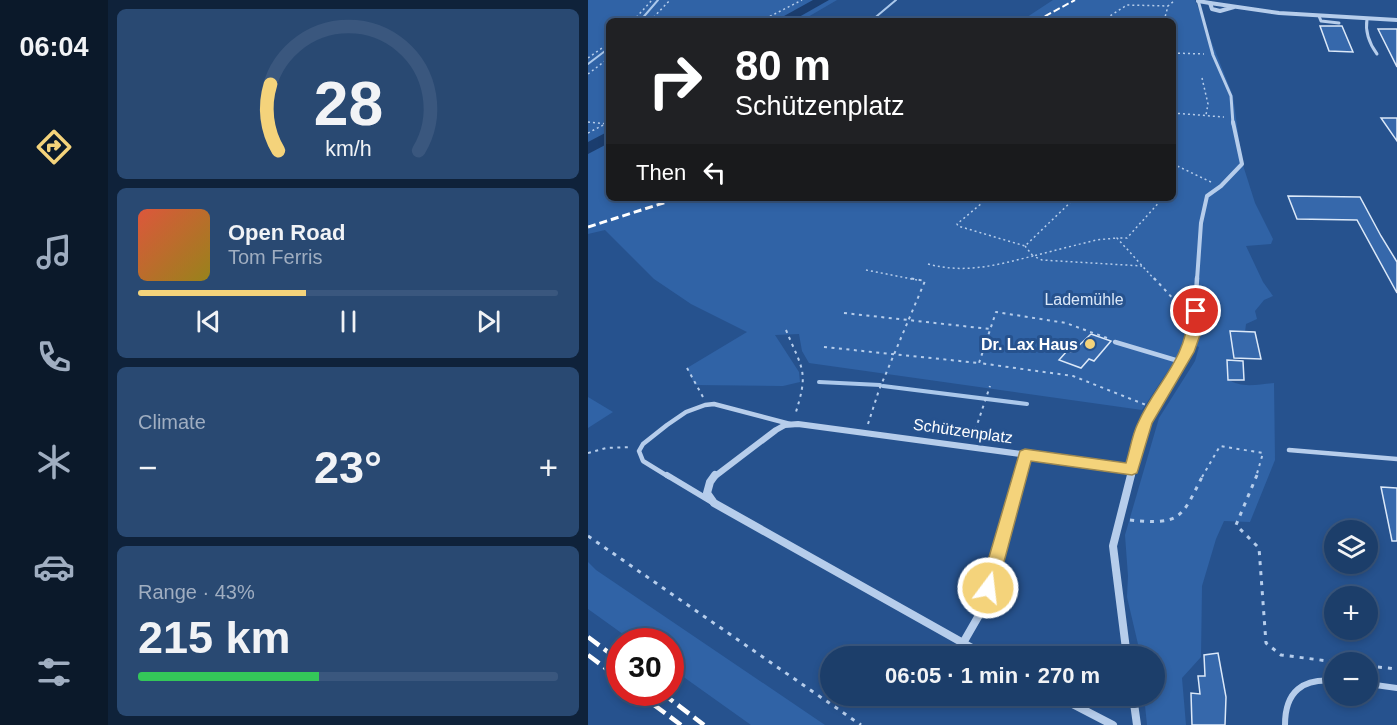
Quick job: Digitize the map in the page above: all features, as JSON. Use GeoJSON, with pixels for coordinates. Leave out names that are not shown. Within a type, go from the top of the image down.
{"type":"FeatureCollection","features":[{"type":"Feature","properties":{"kind":"street"},"geometry":{"type":"LineString","coordinates":[[1198,1],[1234,8],[1397,20]]}},
{"type":"Feature","properties":{"kind":"street"},"geometry":{"type":"LineString","coordinates":[[1126,646],[1113,554],[1118,519],[1145,423]]}},
{"type":"Feature","properties":{"kind":"street"},"geometry":{"type":"LineString","coordinates":[[793,424],[776,430],[712,478],[707,493],[714,503],[968,646]]}},
{"type":"Feature","properties":{"kind":"street","name":"Schützenplatz"},"geometry":{"type":"LineString","coordinates":[[793,424],[1132,469]]}},
{"type":"Feature","properties":{"kind":"street"},"geometry":{"type":"LineString","coordinates":[[963,643],[982,610],[1025,454]]}},
{"type":"Feature","properties":{"kind":"street"},"geometry":{"type":"LineString","coordinates":[[1076,706],[1113,725]]}},
{"type":"Feature","properties":{"kind":"street"},"geometry":{"type":"LineString","coordinates":[[1134,706],[1137,725]]}},
{"type":"Feature","properties":{"kind":"lane"},"geometry":{"type":"LineString","coordinates":[[1145,423],[1182,362],[1194,332],[1201,223],[1207,196],[1221,186],[1242,164],[1231,96],[1213,55],[1198,1]]}},
{"type":"Feature","properties":{"kind":"lane"},"geometry":{"type":"LineString","coordinates":[[1319,16],[1321,21],[1339,23]]}},
{"type":"Feature","properties":{"kind":"lane"},"geometry":{"type":"LineString","coordinates":[[1367,19],[1365,26],[1371,45],[1377,54]]}},
{"type":"Feature","properties":{"kind":"lane"},"geometry":{"type":"LineString","coordinates":[[1115,342],[1182,362]]}},
{"type":"Feature","properties":{"kind":"lane"},"geometry":{"type":"LineString","coordinates":[[714,503],[643,461],[639,455],[640,448],[693,407],[704,404],[714,404],[793,424]]}},
{"type":"Feature","properties":{"kind":"lane"},"geometry":{"type":"LineString","coordinates":[[1289,450],[1397,459]]}},
{"type":"Feature","properties":{"kind":"lane"},"geometry":{"type":"LineString","coordinates":[[1285,725],[1284,718],[1293,694],[1305,683],[1324,682]]}},
{"type":"Feature","properties":{"kind":"lane"},"geometry":{"type":"LineString","coordinates":[[1378,685],[1397,688]]}},
{"type":"Feature","properties":{"kind":"path"},"geometry":{"type":"LineString","coordinates":[[636,18],[652,0]]}},
{"type":"Feature","properties":{"kind":"path"},"geometry":{"type":"LineString","coordinates":[[653,18],[670,0]]}},
{"type":"Feature","properties":{"kind":"path"},"geometry":{"type":"LineString","coordinates":[[767,18],[802,0]]}},
{"type":"Feature","properties":{"kind":"path"},"geometry":{"type":"LineString","coordinates":[[1106,18],[1127,4],[1168,6],[1174,2]]}},
{"type":"Feature","properties":{"kind":"path"},"geometry":{"type":"LineString","coordinates":[[1165,18],[1168,6]]}},
{"type":"Feature","properties":{"kind":"path"},"geometry":{"type":"LineString","coordinates":[[588,58],[606,45]]}},
{"type":"Feature","properties":{"kind":"path"},"geometry":{"type":"LineString","coordinates":[[1176,53],[1213,55]]}},
{"type":"Feature","properties":{"kind":"path"},"geometry":{"type":"LineString","coordinates":[[588,74],[606,60]]}},
{"type":"Feature","properties":{"kind":"path"},"geometry":{"type":"LineString","coordinates":[[1202,78],[1208,104],[1206,115]]}},
{"type":"Feature","properties":{"kind":"path"},"geometry":{"type":"LineString","coordinates":[[1176,113],[1233,118]]}},
{"type":"Feature","properties":{"kind":"path"},"geometry":{"type":"LineString","coordinates":[[588,122],[606,123]]}},
{"type":"Feature","properties":{"kind":"path"},"geometry":{"type":"LineString","coordinates":[[588,134],[606,124]]}},
{"type":"Feature","properties":{"kind":"path"},"geometry":{"type":"LineString","coordinates":[[1176,165],[1221,186]]}},
{"type":"Feature","properties":{"kind":"path"},"geometry":{"type":"LineString","coordinates":[[984,201],[957,224],[958,226],[1025,246],[1033,256],[1042,260],[1142,266]]}},
{"type":"Feature","properties":{"kind":"path"},"geometry":{"type":"LineString","coordinates":[[1025,246],[1072,201]]}},
{"type":"Feature","properties":{"kind":"path"},"geometry":{"type":"LineString","coordinates":[[928,264],[940,269],[964,271],[985,269],[1047,254],[1102,237],[1127,238],[1160,201]]}},
{"type":"Feature","properties":{"kind":"path"},"geometry":{"type":"LineString","coordinates":[[1118,238],[1177,303],[1196,311]]}},
{"type":"Feature","properties":{"kind":"path"},"geometry":{"type":"LineString","coordinates":[[866,270],[925,281],[869,418],[867,433]]}},
{"type":"Feature","properties":{"kind":"path"},"geometry":{"type":"LineString","coordinates":[[844,312],[990,329]]}},
{"type":"Feature","properties":{"kind":"path"},"geometry":{"type":"LineString","coordinates":[[979,363],[996,312],[1033,315],[1081,326],[1115,342]]}},
{"type":"Feature","properties":{"kind":"path"},"geometry":{"type":"LineString","coordinates":[[786,330],[804,377],[804,386],[793,424]]}},
{"type":"Feature","properties":{"kind":"path"},"geometry":{"type":"LineString","coordinates":[[824,347],[979,363],[1073,376],[1154,408]]}},
{"type":"Feature","properties":{"kind":"path"},"geometry":{"type":"LineString","coordinates":[[687,368],[695,385]]}},
{"type":"Feature","properties":{"kind":"path"},"geometry":{"type":"LineString","coordinates":[[969,447],[990,386]]}},
{"type":"Feature","properties":{"kind":"path"},"geometry":{"type":"LineString","coordinates":[[1118,519],[1156,521],[1177,518],[1190,504],[1201,475],[1221,445],[1263,453],[1260,468],[1236,525],[1259,548],[1266,643],[1281,656],[1324,661]]}},
{"type":"Feature","properties":{"kind":"path"},"geometry":{"type":"LineString","coordinates":[[588,453],[606,448],[640,448]]}},
{"type":"Feature","properties":{"kind":"path"},"geometry":{"type":"LineString","coordinates":[[588,536],[861,725]]}},
{"type":"Feature","properties":{"kind":"path"},"geometry":{"type":"LineString","coordinates":[[1378,667],[1397,669]]}},
{"type":"Feature","properties":{"kind":"green space","name":"Lademühle"},"geometry":{"type":"Polygon","coordinates":[[[588,0],[837,0],[806,18],[606,18],[606,201],[1176,201],[1176,18],[1026,18],[1053,0],[1195,0],[1233,96],[1242,162],[1255,203],[1273,239],[1271,244],[1246,246],[1263,282],[1273,296],[1264,300],[1255,311],[1257,319],[1246,324],[1245,332],[1230,331],[1234,358],[1227,360],[1228,379],[1233,382],[1250,385],[1274,383],[1275,460],[1250,522],[1224,521],[1216,539],[1202,586],[1201,657],[1182,678],[1186,725],[1147,725],[1145,706],[1165,706],[1165,646],[1138,646],[1127,597],[1125,535],[1159,418],[1195,361],[1199,347],[1187,342],[1142,410],[809,363],[802,351],[799,334],[775,335],[799,372],[800,382],[783,386],[695,385],[687,368],[747,332],[691,304],[654,279],[605,230],[588,234],[588,0]]]}},
{"type":"Feature","properties":{"kind":"green space"},"geometry":{"type":"Polygon","coordinates":[[[588,397],[613,412],[588,428],[588,397]]]}},
{"type":"Feature","properties":{"kind":"green space"},"geometry":{"type":"Polygon","coordinates":[[[588,562],[596,570],[682,628],[614,628],[588,609],[588,562]]]}},
{"type":"Feature","properties":{"kind":"green space"},"geometry":{"type":"Polygon","coordinates":[[[684,630],[825,725],[751,725],[684,677],[684,630]]]}},
{"type":"Feature","properties":{"kind":"building"},"geometry":{"type":"Polygon","coordinates":[[[1320,26],[1342,26],[1353,52],[1329,51],[1320,26]]]}},
{"type":"Feature","properties":{"kind":"building"},"geometry":{"type":"Polygon","coordinates":[[[1378,29],[1397,29],[1397,67],[1378,29]]]}},
{"type":"Feature","properties":{"kind":"building"},"geometry":{"type":"Polygon","coordinates":[[[1381,118],[1397,118],[1397,141],[1381,118]]]}},
{"type":"Feature","properties":{"kind":"building"},"geometry":{"type":"Polygon","coordinates":[[[1288,196],[1360,197],[1397,262],[1397,293],[1357,220],[1297,219],[1288,196]]]}},
{"type":"Feature","properties":{"kind":"building"},"geometry":{"type":"Polygon","coordinates":[[[1230,331],[1255,332],[1261,359],[1234,358],[1230,331]]]}},
{"type":"Feature","properties":{"kind":"building"},"geometry":{"type":"Polygon","coordinates":[[[1091,334],[1111,341],[1094,361],[1089,359],[1081,368],[1059,360],[1067,351],[1072,352],[1091,334]]]}},
{"type":"Feature","properties":{"kind":"building"},"geometry":{"type":"Polygon","coordinates":[[[1227,360],[1243,361],[1244,380],[1228,380],[1227,360]]]}},
{"type":"Feature","properties":{"kind":"building"},"geometry":{"type":"Polygon","coordinates":[[[1381,487],[1397,488],[1397,541],[1392,541],[1381,487]]]}},
{"type":"Feature","properties":{"kind":"building"},"geometry":{"type":"Polygon","coordinates":[[[1218,653],[1226,697],[1225,725],[1192,725],[1191,693],[1200,694],[1198,676],[1205,676],[1204,655],[1218,653]]]}},
{"type":"Feature","properties":{"kind":"waterway"},"geometry":{"type":"LineString","coordinates":[[643,18],[658,0]]}},
{"type":"Feature","properties":{"kind":"waterway"},"geometry":{"type":"LineString","coordinates":[[788,18],[823,0]]}},
{"type":"Feature","properties":{"kind":"waterway"},"geometry":{"type":"LineString","coordinates":[[875,18],[896,0]]}},
{"type":"Feature","properties":{"kind":"waterway"},"geometry":{"type":"LineString","coordinates":[[588,64],[606,50]]}},
{"type":"Feature","properties":{"kind":"waterway"},"geometry":{"type":"LineString","coordinates":[[588,149],[606,138]]}},
{"type":"Feature","properties":{"kind":"waterway"},"geometry":{"type":"LineString","coordinates":[[819,382],[880,385]]}},
{"type":"Feature","properties":{"kind":"waterway"},"geometry":{"type":"LineString","coordinates":[[883,386],[1027,404]]}},
{"type":"Feature","properties":{"kind":"railway"},"geometry":{"type":"LineString","coordinates":[[1042,18],[1075,0]]}},
{"type":"Feature","properties":{"kind":"railway"},"geometry":{"type":"LineString","coordinates":[[588,227],[670,201]]}},
{"type":"Feature","properties":{"kind":"railway"},"geometry":{"type":"LineString","coordinates":[[588,637],[606,650]]}},
{"type":"Feature","properties":{"kind":"railway"},"geometry":{"type":"LineString","coordinates":[[588,655],[606,668]]}},
{"type":"Feature","properties":{"kind":"railway"},"geometry":{"type":"LineString","coordinates":[[655,706],[681,725]]}},
{"type":"Feature","properties":{"kind":"railway"},"geometry":{"type":"LineString","coordinates":[[679,706],[704,725]]}},
{"type":"Feature","properties":{"kind":"place","name":"Dr. Lax Haus"},"geometry":{"type":"Point","coordinates":[1090,344]}},
{"type":"Feature","properties":{"kind":"route"},"geometry":{"type":"LineString","coordinates":[[988,588],[1025,454],[1132,469],[1145,423],[1187,352],[1194,332],[1196,311]]}}]}
